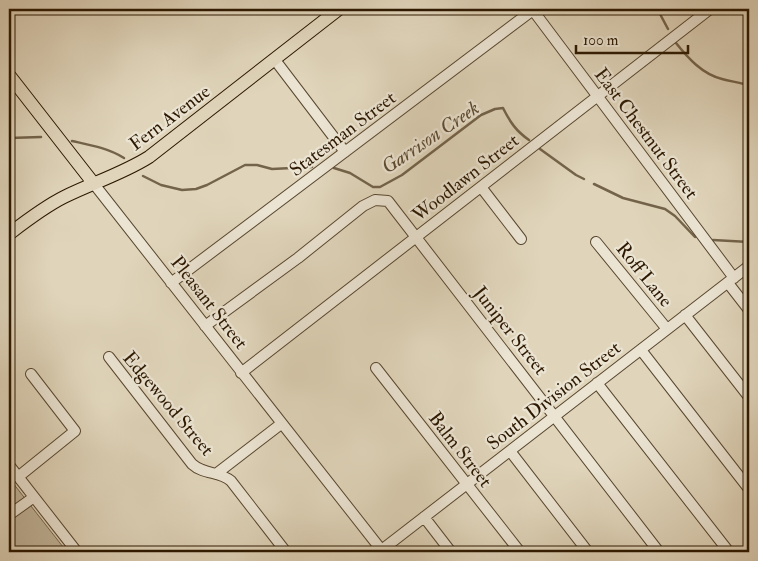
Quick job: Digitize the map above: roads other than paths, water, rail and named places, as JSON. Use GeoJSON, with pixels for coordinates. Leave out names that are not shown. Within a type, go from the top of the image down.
{"type":"FeatureCollection","features":[{"type":"Feature","properties":{"kind":"main road","name":"Fern Avenue"},"geometry":{"type":"LineString","coordinates":[[9,234],[46,207],[62,198],[123,172],[149,157],[339,9]]}},
{"type":"Feature","properties":{"kind":"main road","name":"Pleasant Street"},"geometry":{"type":"LineString","coordinates":[[9,75],[94,184]]}},
{"type":"Feature","properties":{"kind":"street","name":"East Chestnut Street"},"geometry":{"type":"LineString","coordinates":[[533,9],[731,281],[749,310]]}},
{"type":"Feature","properties":{"kind":"street","name":"Statesman Street"},"geometry":{"type":"LineString","coordinates":[[171,283],[533,9]]}},
{"type":"Feature","properties":{"kind":"street","name":"Woodlawn Street"},"geometry":{"type":"LineString","coordinates":[[241,372],[710,9]]}},
{"type":"Feature","properties":{"kind":"street"},"geometry":{"type":"LineString","coordinates":[[275,60],[345,152]]}},
{"type":"Feature","properties":{"kind":"street","name":"Pleasant Street"},"geometry":{"type":"LineString","coordinates":[[94,184],[381,552]]}},
{"type":"Feature","properties":{"kind":"street"},"geometry":{"type":"LineString","coordinates":[[481,187],[521,239]]}},
{"type":"Feature","properties":{"kind":"street","name":"Juniper Street"},"geometry":{"type":"LineString","coordinates":[[205,326],[298,258],[363,206],[375,200],[388,200],[659,552]]}},
{"type":"Feature","properties":{"kind":"street","name":"Roff Lane"},"geometry":{"type":"LineString","coordinates":[[596,242],[667,329]]}},
{"type":"Feature","properties":{"kind":"street","name":"South Division Street"},"geometry":{"type":"LineString","coordinates":[[381,552],[466,484],[749,266]]}},
{"type":"Feature","properties":{"kind":"street"},"geometry":{"type":"LineString","coordinates":[[685,315],[749,397]]}},
{"type":"Feature","properties":{"kind":"street"},"geometry":{"type":"LineString","coordinates":[[641,350],[749,489]]}},
{"type":"Feature","properties":{"kind":"street","name":"Edgewood Street"},"geometry":{"type":"LineString","coordinates":[[109,357],[192,464],[204,472],[224,476],[231,481],[286,552]]}},
{"type":"Feature","properties":{"kind":"street","name":"Balm Street"},"geometry":{"type":"LineString","coordinates":[[376,368],[520,552]]}},
{"type":"Feature","properties":{"kind":"street"},"geometry":{"type":"LineString","coordinates":[[18,477],[75,431],[31,374]]}},
{"type":"Feature","properties":{"kind":"street"},"geometry":{"type":"LineString","coordinates":[[597,383],[729,552]]}},
{"type":"Feature","properties":{"kind":"street"},"geometry":{"type":"LineString","coordinates":[[216,474],[281,424]]}},
{"type":"Feature","properties":{"kind":"street"},"geometry":{"type":"LineString","coordinates":[[510,451],[588,552]]}},
{"type":"Feature","properties":{"kind":"street"},"geometry":{"type":"LineString","coordinates":[[9,465],[77,552]]}},
{"type":"Feature","properties":{"kind":"street"},"geometry":{"type":"LineString","coordinates":[[9,515],[34,497]]}},
{"type":"Feature","properties":{"kind":"street"},"geometry":{"type":"LineString","coordinates":[[424,517],[451,552]]}},
{"type":"Feature","properties":{"kind":"waterway"},"geometry":{"type":"LineString","coordinates":[[655,9],[668,29]]}},
{"type":"Feature","properties":{"kind":"waterway"},"geometry":{"type":"LineString","coordinates":[[676,43],[691,60],[708,73],[715,77],[749,86]]}},
{"type":"Feature","properties":{"kind":"waterway","name":"Garrison Creek"},"geometry":{"type":"LineString","coordinates":[[334,168],[350,173],[373,187],[380,187],[402,175],[481,115],[495,109],[503,108],[514,126],[529,140]]}},
{"type":"Feature","properties":{"kind":"waterway","name":"Garrison Creek"},"geometry":{"type":"LineString","coordinates":[[9,138],[41,137]]}},
{"type":"Feature","properties":{"kind":"waterway","name":"Garrison Creek"},"geometry":{"type":"LineString","coordinates":[[72,141],[105,149],[124,158]]}},
{"type":"Feature","properties":{"kind":"waterway","name":"Garrison Creek"},"geometry":{"type":"LineString","coordinates":[[540,149],[584,179]]}},
{"type":"Feature","properties":{"kind":"waterway","name":"Garrison Creek"},"geometry":{"type":"LineString","coordinates":[[143,176],[161,185],[182,190],[196,189],[207,185],[245,165],[257,165],[272,169],[312,167]]}},
{"type":"Feature","properties":{"kind":"waterway","name":"Garrison Creek"},"geometry":{"type":"LineString","coordinates":[[594,184],[623,198],[665,209],[675,216],[695,237]]}},
{"type":"Feature","properties":{"kind":"waterway","name":"Garrison Creek"},"geometry":{"type":"LineString","coordinates":[[713,240],[749,242]]}}]}
